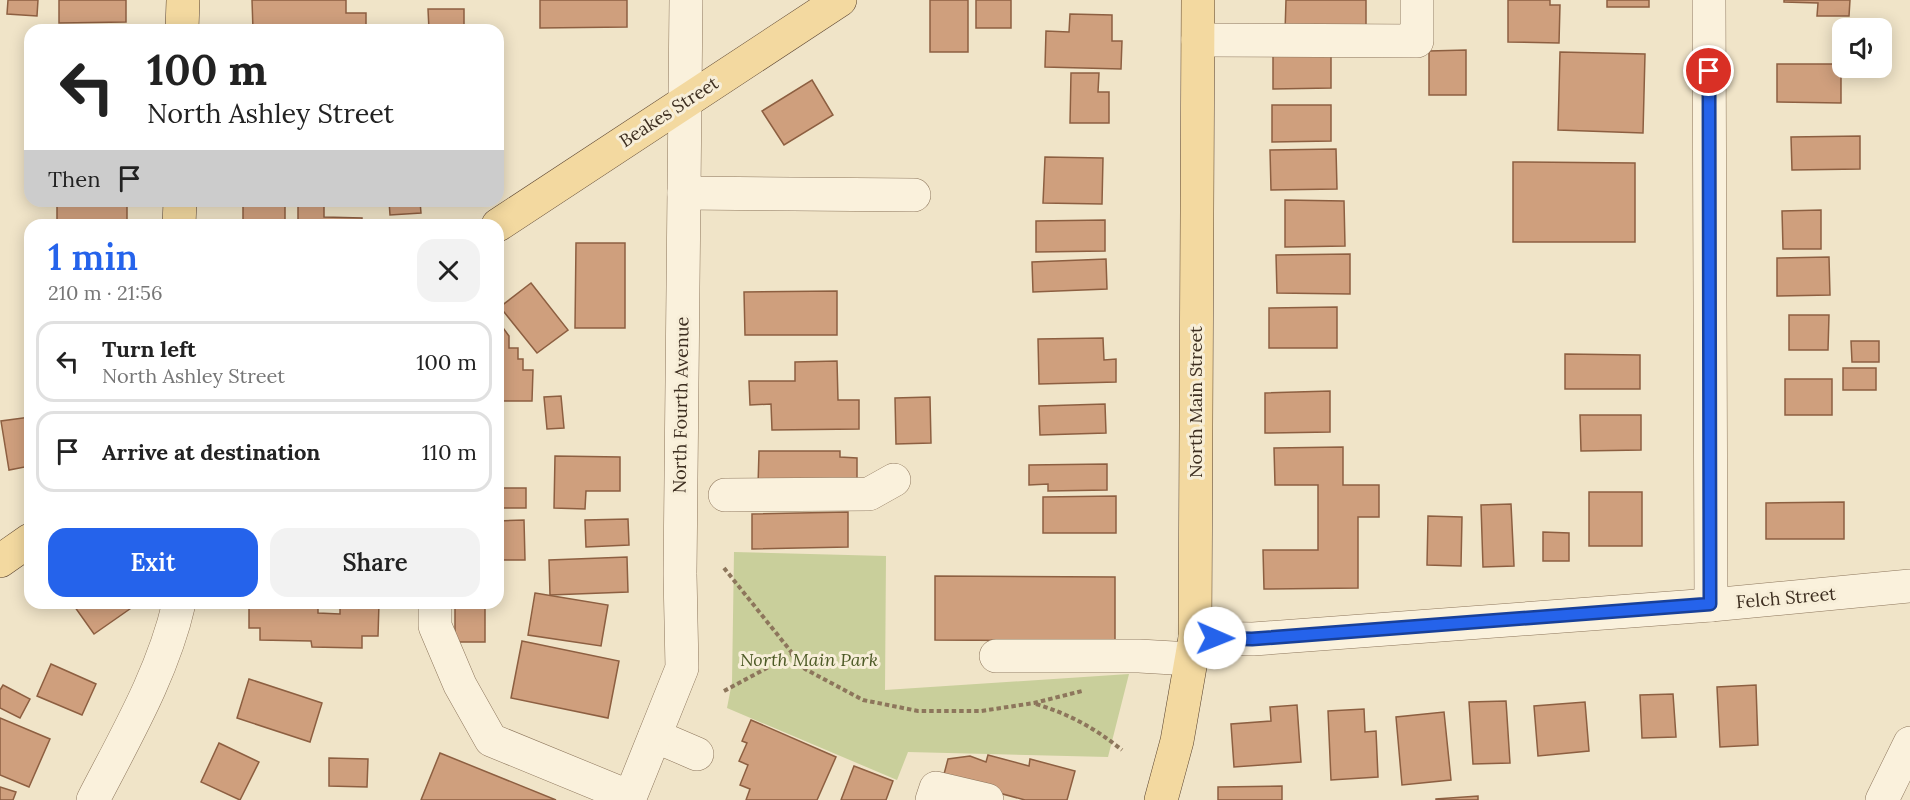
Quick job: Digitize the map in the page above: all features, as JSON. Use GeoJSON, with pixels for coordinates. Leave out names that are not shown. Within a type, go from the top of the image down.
{"type":"FeatureCollection","features":[{"type":"Feature","properties":{"kind":"main road"},"geometry":{"type":"LineString","coordinates":[[182,24],[183,0]]}},
{"type":"Feature","properties":{"kind":"main road","name":"Beakes Street"},"geometry":{"type":"LineString","coordinates":[[504,221],[840,0]]}},
{"type":"Feature","properties":{"kind":"main road","name":"North Main Street"},"geometry":{"type":"LineString","coordinates":[[1161,800],[1177,741],[1193,649],[1198,0]]}},
{"type":"Feature","properties":{"kind":"main road"},"geometry":{"type":"LineString","coordinates":[[0,561],[24,544]]}},
{"type":"Feature","properties":{"kind":"street","name":"North Fourth Avenue"},"geometry":{"type":"LineString","coordinates":[[629,799],[682,668],[686,0]]}},
{"type":"Feature","properties":{"kind":"street"},"geometry":{"type":"LineString","coordinates":[[1198,40],[1417,41],[1417,0]]}},
{"type":"Feature","properties":{"kind":"street"},"geometry":{"type":"LineString","coordinates":[[1709,0],[1710,604]]}},
{"type":"Feature","properties":{"kind":"street"},"geometry":{"type":"LineString","coordinates":[[684,193],[914,195]]}},
{"type":"Feature","properties":{"kind":"street"},"geometry":{"type":"LineString","coordinates":[[725,495],[869,494],[894,480]]}},
{"type":"Feature","properties":{"kind":"street","name":"Felch Street"},"geometry":{"type":"LineString","coordinates":[[996,656],[1139,656],[1252,639],[1710,604],[1910,586]]}},
{"type":"Feature","properties":{"kind":"street"},"geometry":{"type":"LineString","coordinates":[[93,800],[152,684],[170,641],[178,609]]}},
{"type":"Feature","properties":{"kind":"street"},"geometry":{"type":"LineString","coordinates":[[435,615],[460,685],[491,740],[629,799]]}},
{"type":"Feature","properties":{"kind":"street"},"geometry":{"type":"LineString","coordinates":[[655,736],[697,754]]}},
{"type":"Feature","properties":{"kind":"street"},"geometry":{"type":"LineString","coordinates":[[1882,800],[1910,743]]}},
{"type":"Feature","properties":{"kind":"street"},"geometry":{"type":"LineString","coordinates":[[932,800],[936,788],[987,800]]}},
{"type":"Feature","properties":{"kind":"path"},"geometry":{"type":"LineString","coordinates":[[724,568],[805,669],[863,700],[918,711],[981,711],[1034,703],[1093,689]]}},
{"type":"Feature","properties":{"kind":"path"},"geometry":{"type":"LineString","coordinates":[[724,692],[793,654]]}},
{"type":"Feature","properties":{"kind":"path"},"geometry":{"type":"LineString","coordinates":[[1034,703],[1065,713],[1096,729],[1122,750]]}},
{"type":"Feature","properties":{"kind":"green space","name":"North Main Park"},"geometry":{"type":"Polygon","coordinates":[[[734,552],[886,556],[885,690],[1129,674],[1108,757],[908,752],[897,780],[727,708],[732,682],[734,552]]]}},
{"type":"Feature","properties":{"kind":"building"},"geometry":{"type":"Polygon","coordinates":[[[8,0],[38,0],[37,16],[7,14],[8,0]]]}},
{"type":"Feature","properties":{"kind":"building"},"geometry":{"type":"Polygon","coordinates":[[[59,0],[126,0],[126,22],[59,23],[59,0]]]}},
{"type":"Feature","properties":{"kind":"building"},"geometry":{"type":"Polygon","coordinates":[[[252,0],[346,0],[346,13],[366,13],[366,24],[253,24],[252,0]]]}},
{"type":"Feature","properties":{"kind":"building"},"geometry":{"type":"Polygon","coordinates":[[[540,0],[627,0],[627,27],[540,28],[540,0]]]}},
{"type":"Feature","properties":{"kind":"building"},"geometry":{"type":"Polygon","coordinates":[[[930,0],[968,0],[968,52],[930,52],[930,0]]]}},
{"type":"Feature","properties":{"kind":"building"},"geometry":{"type":"Polygon","coordinates":[[[976,0],[1011,0],[1011,28],[976,28],[976,0]]]}},
{"type":"Feature","properties":{"kind":"building"},"geometry":{"type":"Polygon","coordinates":[[[1286,0],[1366,0],[1366,32],[1285,32],[1286,0]]]}},
{"type":"Feature","properties":{"kind":"building"},"geometry":{"type":"Polygon","coordinates":[[[1508,0],[1550,0],[1550,5],[1560,5],[1559,43],[1508,42],[1508,0]]]}},
{"type":"Feature","properties":{"kind":"building"},"geometry":{"type":"Polygon","coordinates":[[[1607,0],[1649,0],[1649,7],[1607,7],[1607,0]]]}},
{"type":"Feature","properties":{"kind":"building"},"geometry":{"type":"Polygon","coordinates":[[[1784,0],[1850,0],[1849,16],[1817,16],[1818,3],[1784,2],[1784,0]]]}},
{"type":"Feature","properties":{"kind":"building"},"geometry":{"type":"Polygon","coordinates":[[[428,9],[464,9],[464,24],[429,24],[428,9]]]}},
{"type":"Feature","properties":{"kind":"building"},"geometry":{"type":"Polygon","coordinates":[[[1070,14],[1112,15],[1112,41],[1122,41],[1121,69],[1045,67],[1046,31],[1069,32],[1070,14]]]}},
{"type":"Feature","properties":{"kind":"building"},"geometry":{"type":"Polygon","coordinates":[[[1466,50],[1466,95],[1429,95],[1429,51],[1466,50]]]}},
{"type":"Feature","properties":{"kind":"building"},"geometry":{"type":"Polygon","coordinates":[[[1331,51],[1331,88],[1273,89],[1273,52],[1331,51]]]}},
{"type":"Feature","properties":{"kind":"building"},"geometry":{"type":"Polygon","coordinates":[[[1560,52],[1645,54],[1643,133],[1558,130],[1560,52]]]}},
{"type":"Feature","properties":{"kind":"building"},"geometry":{"type":"Polygon","coordinates":[[[1777,64],[1832,64],[1832,78],[1841,78],[1841,103],[1777,102],[1777,64]]]}},
{"type":"Feature","properties":{"kind":"building"},"geometry":{"type":"Polygon","coordinates":[[[1071,73],[1099,73],[1098,92],[1109,92],[1109,123],[1070,123],[1071,73]]]}},
{"type":"Feature","properties":{"kind":"building"},"geometry":{"type":"Polygon","coordinates":[[[812,80],[833,115],[784,145],[762,111],[812,80]]]}},
{"type":"Feature","properties":{"kind":"building"},"geometry":{"type":"Polygon","coordinates":[[[1272,105],[1331,105],[1331,141],[1272,142],[1272,105]]]}},
{"type":"Feature","properties":{"kind":"building"},"geometry":{"type":"Polygon","coordinates":[[[1860,136],[1860,169],[1792,170],[1791,137],[1860,136]]]}},
{"type":"Feature","properties":{"kind":"building"},"geometry":{"type":"Polygon","coordinates":[[[1336,149],[1337,189],[1271,190],[1270,150],[1336,149]]]}},
{"type":"Feature","properties":{"kind":"building"},"geometry":{"type":"Polygon","coordinates":[[[1045,157],[1103,158],[1102,204],[1043,203],[1045,157]]]}},
{"type":"Feature","properties":{"kind":"building"},"geometry":{"type":"Polygon","coordinates":[[[1513,162],[1635,163],[1635,242],[1513,242],[1513,162]]]}},
{"type":"Feature","properties":{"kind":"building"},"geometry":{"type":"Polygon","coordinates":[[[1285,200],[1344,201],[1345,246],[1285,247],[1285,200]]]}},
{"type":"Feature","properties":{"kind":"building"},"geometry":{"type":"Polygon","coordinates":[[[57,207],[127,207],[127,219],[57,219],[57,207]]]}},
{"type":"Feature","properties":{"kind":"building"},"geometry":{"type":"Polygon","coordinates":[[[243,207],[285,207],[285,219],[243,219],[243,207]]]}},
{"type":"Feature","properties":{"kind":"building"},"geometry":{"type":"Polygon","coordinates":[[[298,207],[324,207],[324,217],[362,218],[362,219],[298,219],[298,207]]]}},
{"type":"Feature","properties":{"kind":"building"},"geometry":{"type":"Polygon","coordinates":[[[389,207],[420,207],[421,213],[390,215],[389,207]]]}},
{"type":"Feature","properties":{"kind":"building"},"geometry":{"type":"Polygon","coordinates":[[[1821,210],[1821,249],[1783,249],[1782,211],[1821,210]]]}},
{"type":"Feature","properties":{"kind":"building"},"geometry":{"type":"Polygon","coordinates":[[[1105,220],[1105,251],[1036,252],[1036,221],[1105,220]]]}},
{"type":"Feature","properties":{"kind":"building"},"geometry":{"type":"Polygon","coordinates":[[[576,243],[625,243],[625,328],[575,328],[576,243]]]}},
{"type":"Feature","properties":{"kind":"building"},"geometry":{"type":"Polygon","coordinates":[[[1350,254],[1350,294],[1277,293],[1276,255],[1350,254]]]}},
{"type":"Feature","properties":{"kind":"building"},"geometry":{"type":"Polygon","coordinates":[[[1829,257],[1830,295],[1777,296],[1777,258],[1829,257]]]}},
{"type":"Feature","properties":{"kind":"building"},"geometry":{"type":"Polygon","coordinates":[[[1106,259],[1107,289],[1033,292],[1032,262],[1106,259]]]}},
{"type":"Feature","properties":{"kind":"building"},"geometry":{"type":"Polygon","coordinates":[[[531,283],[568,330],[537,353],[504,312],[504,304],[531,283]]]}},
{"type":"Feature","properties":{"kind":"building"},"geometry":{"type":"Polygon","coordinates":[[[837,291],[837,335],[745,335],[744,292],[837,291]]]}},
{"type":"Feature","properties":{"kind":"building"},"geometry":{"type":"Polygon","coordinates":[[[1337,307],[1337,348],[1269,348],[1269,308],[1337,307]]]}},
{"type":"Feature","properties":{"kind":"building"},"geometry":{"type":"Polygon","coordinates":[[[1789,315],[1829,315],[1828,350],[1789,350],[1789,315]]]}},
{"type":"Feature","properties":{"kind":"building"},"geometry":{"type":"Polygon","coordinates":[[[504,329],[509,336],[509,348],[518,348],[518,359],[523,359],[523,370],[533,370],[532,401],[504,401],[504,329]]]}},
{"type":"Feature","properties":{"kind":"building"},"geometry":{"type":"Polygon","coordinates":[[[1103,338],[1104,360],[1116,359],[1116,382],[1039,384],[1038,339],[1103,338]]]}},
{"type":"Feature","properties":{"kind":"building"},"geometry":{"type":"Polygon","coordinates":[[[1851,341],[1879,341],[1879,362],[1852,362],[1851,341]]]}},
{"type":"Feature","properties":{"kind":"building"},"geometry":{"type":"Polygon","coordinates":[[[1565,354],[1640,355],[1640,389],[1565,389],[1565,354]]]}},
{"type":"Feature","properties":{"kind":"building"},"geometry":{"type":"Polygon","coordinates":[[[837,361],[838,400],[859,400],[859,429],[772,430],[771,404],[750,405],[749,381],[795,381],[795,362],[837,361]]]}},
{"type":"Feature","properties":{"kind":"building"},"geometry":{"type":"Polygon","coordinates":[[[1843,368],[1876,368],[1876,390],[1843,390],[1843,368]]]}},
{"type":"Feature","properties":{"kind":"building"},"geometry":{"type":"Polygon","coordinates":[[[1785,379],[1832,379],[1832,415],[1785,415],[1785,379]]]}},
{"type":"Feature","properties":{"kind":"building"},"geometry":{"type":"Polygon","coordinates":[[[1330,391],[1330,432],[1265,433],[1265,393],[1330,391]]]}},
{"type":"Feature","properties":{"kind":"building"},"geometry":{"type":"Polygon","coordinates":[[[561,396],[564,428],[547,429],[544,397],[561,396]]]}},
{"type":"Feature","properties":{"kind":"building"},"geometry":{"type":"Polygon","coordinates":[[[930,397],[931,443],[896,444],[895,398],[930,397]]]}},
{"type":"Feature","properties":{"kind":"building"},"geometry":{"type":"Polygon","coordinates":[[[1105,404],[1106,433],[1040,435],[1039,406],[1105,404]]]}},
{"type":"Feature","properties":{"kind":"building"},"geometry":{"type":"Polygon","coordinates":[[[1580,415],[1641,415],[1641,450],[1581,451],[1580,415]]]}},
{"type":"Feature","properties":{"kind":"building"},"geometry":{"type":"Polygon","coordinates":[[[24,418],[24,467],[9,470],[1,421],[24,418]]]}},
{"type":"Feature","properties":{"kind":"building"},"geometry":{"type":"Polygon","coordinates":[[[1343,447],[1343,485],[1379,485],[1379,517],[1358,517],[1358,588],[1264,589],[1263,550],[1318,550],[1318,485],[1275,485],[1274,448],[1343,447]]]}},
{"type":"Feature","properties":{"kind":"building"},"geometry":{"type":"Polygon","coordinates":[[[759,451],[840,451],[840,457],[857,458],[857,487],[758,486],[759,451]]]}},
{"type":"Feature","properties":{"kind":"building"},"geometry":{"type":"Polygon","coordinates":[[[555,456],[620,457],[620,491],[586,491],[585,509],[554,508],[555,456]]]}},
{"type":"Feature","properties":{"kind":"building"},"geometry":{"type":"Polygon","coordinates":[[[1107,464],[1107,490],[1048,491],[1048,484],[1029,485],[1029,465],[1107,464]]]}},
{"type":"Feature","properties":{"kind":"building"},"geometry":{"type":"Polygon","coordinates":[[[504,488],[526,488],[526,508],[504,508],[504,488]]]}},
{"type":"Feature","properties":{"kind":"building"},"geometry":{"type":"Polygon","coordinates":[[[1589,492],[1642,492],[1642,546],[1589,546],[1589,492]]]}},
{"type":"Feature","properties":{"kind":"building"},"geometry":{"type":"Polygon","coordinates":[[[1116,496],[1116,533],[1043,533],[1043,497],[1116,496]]]}},
{"type":"Feature","properties":{"kind":"building"},"geometry":{"type":"Polygon","coordinates":[[[1844,502],[1844,539],[1766,539],[1766,503],[1844,502]]]}},
{"type":"Feature","properties":{"kind":"building"},"geometry":{"type":"Polygon","coordinates":[[[1511,504],[1514,566],[1483,567],[1481,505],[1511,504]]]}},
{"type":"Feature","properties":{"kind":"building"},"geometry":{"type":"Polygon","coordinates":[[[848,512],[848,547],[752,549],[752,514],[848,512]]]}},
{"type":"Feature","properties":{"kind":"building"},"geometry":{"type":"Polygon","coordinates":[[[1428,516],[1462,517],[1461,566],[1427,565],[1428,516]]]}},
{"type":"Feature","properties":{"kind":"building"},"geometry":{"type":"Polygon","coordinates":[[[628,519],[629,545],[586,547],[585,520],[628,519]]]}},
{"type":"Feature","properties":{"kind":"building"},"geometry":{"type":"Polygon","coordinates":[[[524,520],[525,560],[504,560],[504,521],[524,520]]]}},
{"type":"Feature","properties":{"kind":"building"},"geometry":{"type":"Polygon","coordinates":[[[1543,532],[1569,533],[1569,561],[1543,561],[1543,532]]]}},
{"type":"Feature","properties":{"kind":"building"},"geometry":{"type":"Polygon","coordinates":[[[627,557],[628,592],[550,595],[549,560],[627,557]]]}},
{"type":"Feature","properties":{"kind":"building"},"geometry":{"type":"Polygon","coordinates":[[[935,576],[1115,577],[1115,641],[935,640],[935,576]]]}},
{"type":"Feature","properties":{"kind":"building"},"geometry":{"type":"Polygon","coordinates":[[[535,593],[608,605],[601,646],[528,635],[535,593]]]}},
{"type":"Feature","properties":{"kind":"building"},"geometry":{"type":"Polygon","coordinates":[[[76,609],[130,609],[94,634],[76,609]]]}},
{"type":"Feature","properties":{"kind":"building"},"geometry":{"type":"Polygon","coordinates":[[[249,609],[318,609],[318,613],[340,614],[340,609],[379,609],[378,636],[362,636],[362,648],[312,647],[311,641],[260,640],[260,628],[249,628],[249,609]]]}},
{"type":"Feature","properties":{"kind":"building"},"geometry":{"type":"Polygon","coordinates":[[[455,609],[485,609],[485,642],[455,642],[455,609]]]}},
{"type":"Feature","properties":{"kind":"building"},"geometry":{"type":"Polygon","coordinates":[[[522,641],[619,661],[608,718],[511,698],[522,641]]]}},
{"type":"Feature","properties":{"kind":"building"},"geometry":{"type":"Polygon","coordinates":[[[51,664],[96,684],[82,715],[37,696],[51,664]]]}},
{"type":"Feature","properties":{"kind":"building"},"geometry":{"type":"Polygon","coordinates":[[[249,679],[322,703],[310,742],[237,718],[249,679]]]}},
{"type":"Feature","properties":{"kind":"building"},"geometry":{"type":"Polygon","coordinates":[[[3,685],[30,699],[20,718],[0,708],[0,690],[3,685]]]}},
{"type":"Feature","properties":{"kind":"building"},"geometry":{"type":"Polygon","coordinates":[[[1756,685],[1758,745],[1720,747],[1717,687],[1756,685]]]}},
{"type":"Feature","properties":{"kind":"building"},"geometry":{"type":"Polygon","coordinates":[[[1673,694],[1676,737],[1642,738],[1640,695],[1673,694]]]}},
{"type":"Feature","properties":{"kind":"building"},"geometry":{"type":"Polygon","coordinates":[[[1506,701],[1510,763],[1473,764],[1469,702],[1506,701]]]}},
{"type":"Feature","properties":{"kind":"building"},"geometry":{"type":"Polygon","coordinates":[[[1585,702],[1589,751],[1538,756],[1534,706],[1585,702]]]}},
{"type":"Feature","properties":{"kind":"building"},"geometry":{"type":"Polygon","coordinates":[[[1297,705],[1301,762],[1234,767],[1231,724],[1271,721],[1270,707],[1297,705]]]}},
{"type":"Feature","properties":{"kind":"building"},"geometry":{"type":"Polygon","coordinates":[[[1364,709],[1365,732],[1376,731],[1378,777],[1331,780],[1328,711],[1364,709]]]}},
{"type":"Feature","properties":{"kind":"building"},"geometry":{"type":"Polygon","coordinates":[[[1444,712],[1451,780],[1402,785],[1396,717],[1444,712]]]}},
{"type":"Feature","properties":{"kind":"building"},"geometry":{"type":"Polygon","coordinates":[[[0,718],[50,739],[29,787],[0,775],[0,718]]]}},
{"type":"Feature","properties":{"kind":"building"},"geometry":{"type":"Polygon","coordinates":[[[751,720],[836,757],[817,800],[746,800],[750,789],[740,785],[748,765],[739,761],[747,743],[742,741],[751,720]]]}},
{"type":"Feature","properties":{"kind":"building"},"geometry":{"type":"Polygon","coordinates":[[[219,743],[259,762],[240,800],[201,782],[219,743]]]}},
{"type":"Feature","properties":{"kind":"building"},"geometry":{"type":"Polygon","coordinates":[[[440,753],[556,800],[421,800],[440,753]]]}},
{"type":"Feature","properties":{"kind":"building"},"geometry":{"type":"Polygon","coordinates":[[[988,755],[1029,766],[1030,759],[1075,771],[1067,800],[1025,800],[943,778],[948,759],[970,756],[986,762],[988,755]]]}},
{"type":"Feature","properties":{"kind":"building"},"geometry":{"type":"Polygon","coordinates":[[[329,758],[368,759],[367,787],[329,786],[329,758]]]}},
{"type":"Feature","properties":{"kind":"building"},"geometry":{"type":"Polygon","coordinates":[[[854,766],[893,781],[886,800],[841,800],[854,766]]]}},
{"type":"Feature","properties":{"kind":"building"},"geometry":{"type":"Polygon","coordinates":[[[1282,786],[1282,800],[1218,800],[1218,787],[1282,786]]]}},
{"type":"Feature","properties":{"kind":"building"},"geometry":{"type":"Polygon","coordinates":[[[0,787],[16,792],[13,800],[0,800],[0,787]]]}},
{"type":"Feature","properties":{"kind":"building"},"geometry":{"type":"Polygon","coordinates":[[[1478,796],[1478,800],[1436,800],[1436,799],[1478,796]]]}},
{"type":"Feature","properties":{"kind":"route"},"geometry":{"type":"LineString","coordinates":[[1215,638],[1252,639],[1710,604],[1709,71]]}}]}
